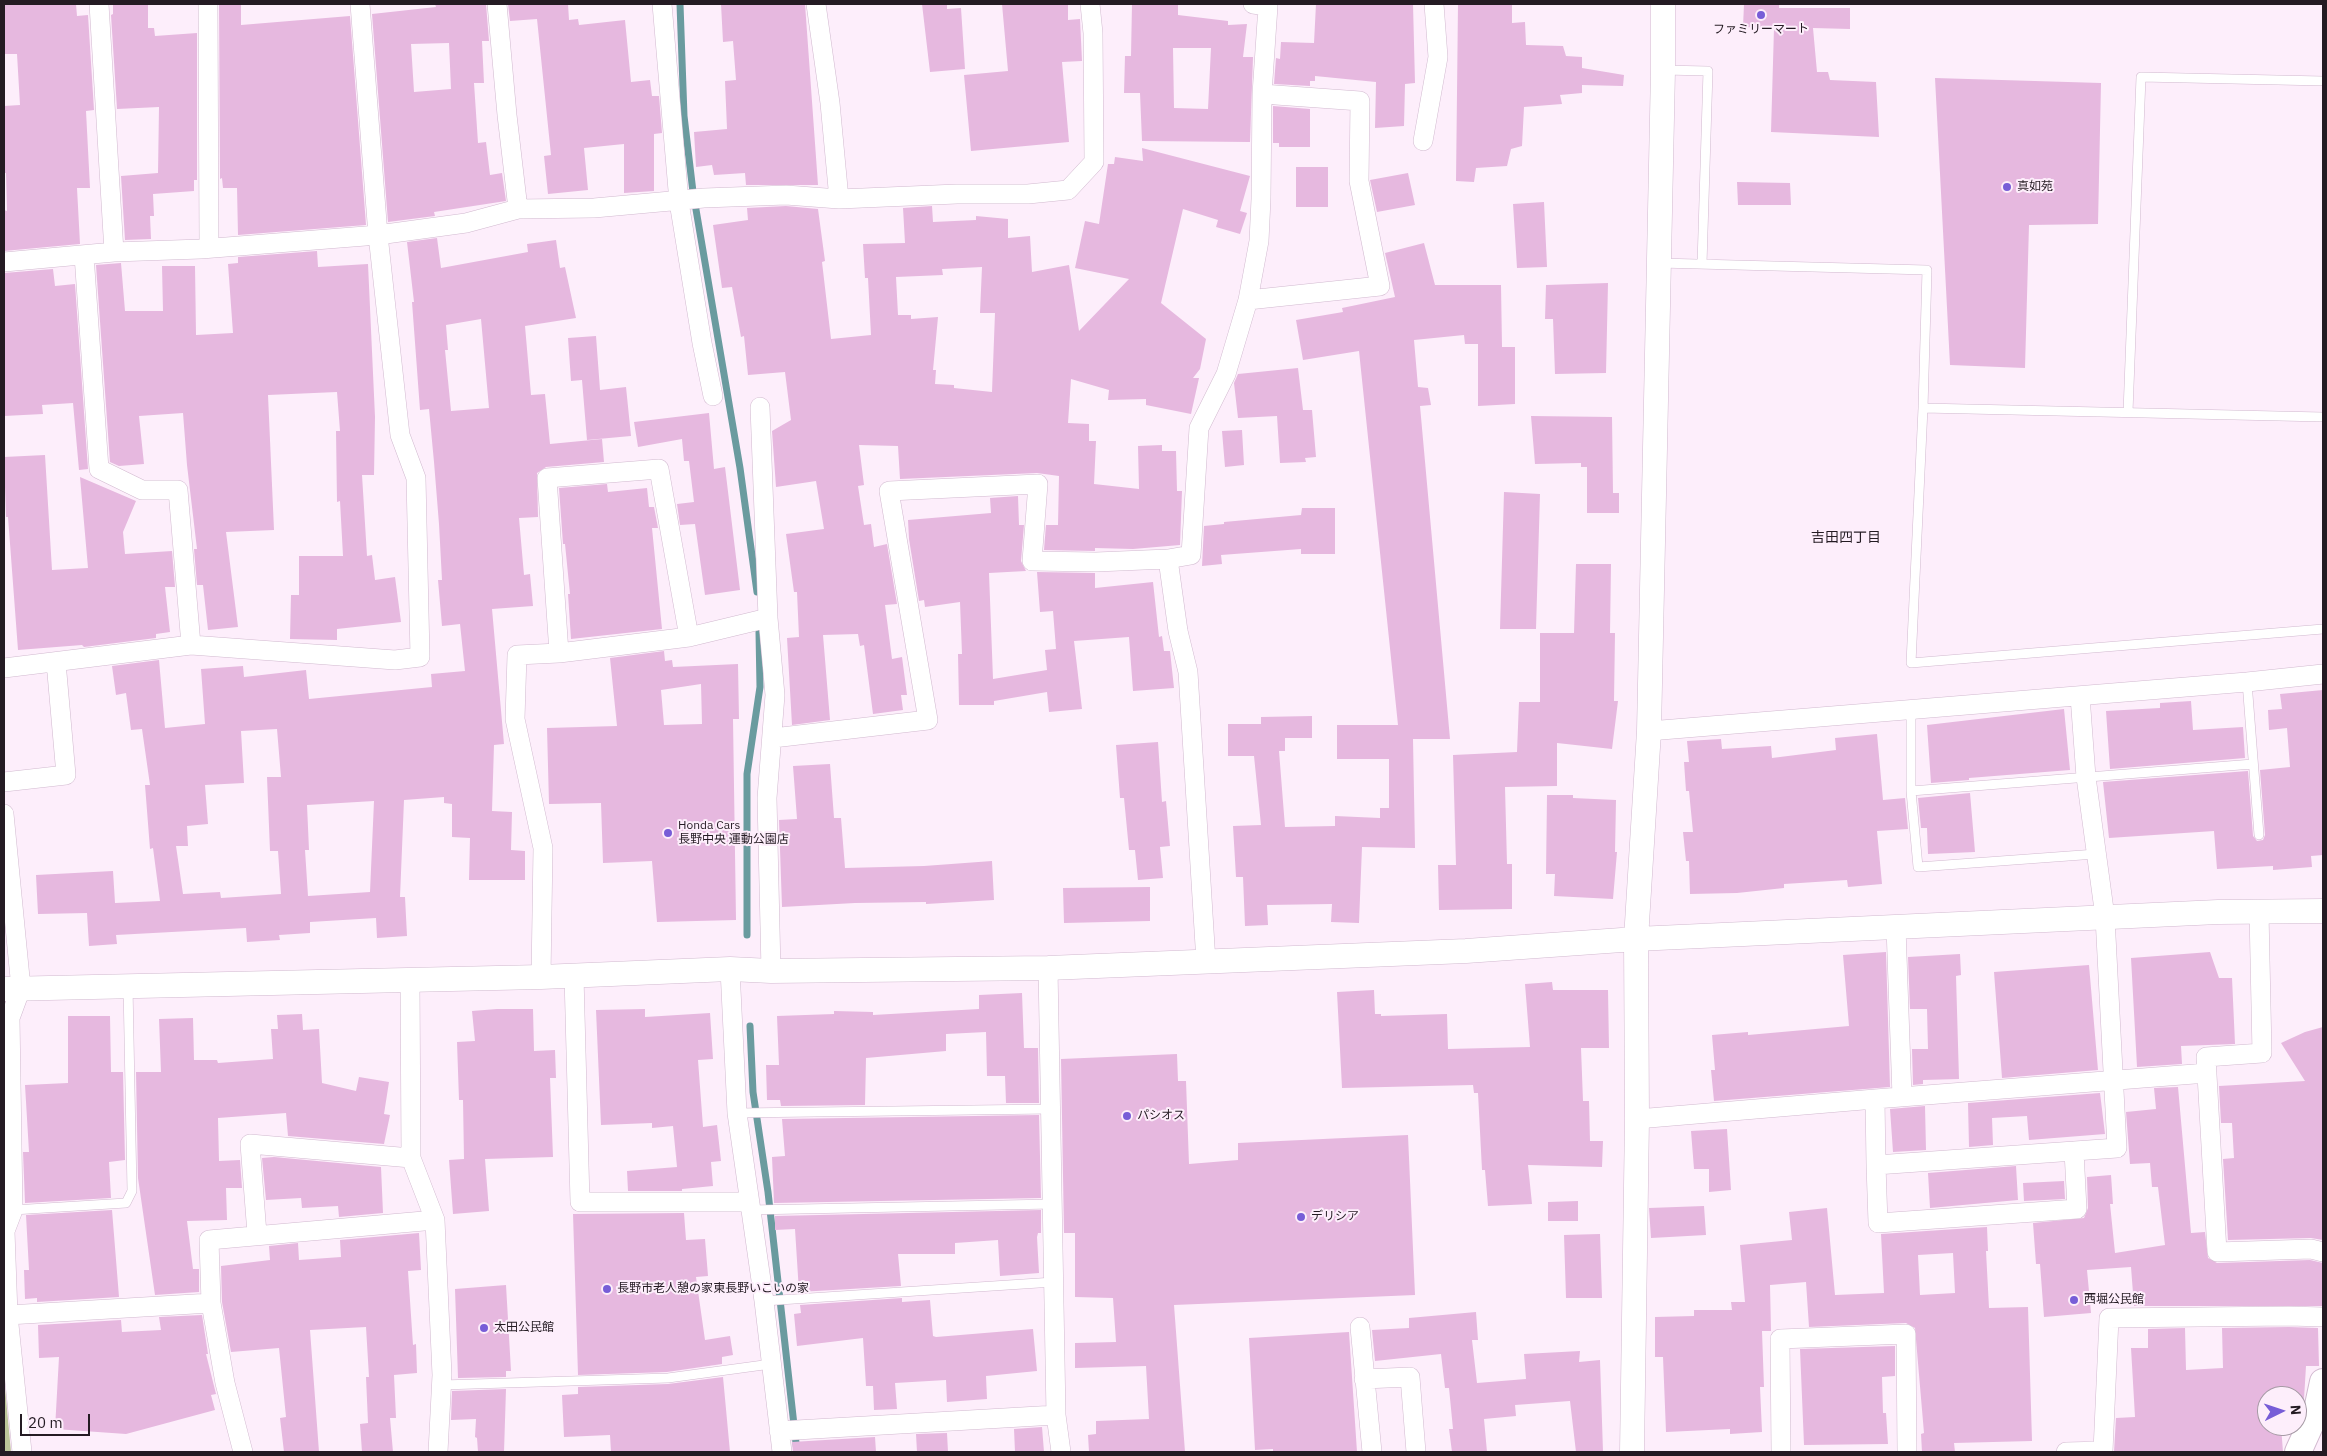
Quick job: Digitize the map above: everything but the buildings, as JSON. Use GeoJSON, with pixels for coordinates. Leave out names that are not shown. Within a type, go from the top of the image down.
{"type":"FeatureCollection","features":[{"type":"Feature","properties":{"kind":"main road"},"geometry":{"type":"LineString","coordinates":[[2298,1452],[2316,1410],[2323,1382]]}},
{"type":"Feature","properties":{"kind":"street"},"geometry":{"type":"LineString","coordinates":[[100,4],[114,252]]}},
{"type":"Feature","properties":{"kind":"street"},"geometry":{"type":"LineString","coordinates":[[208,4],[209,248]]}},
{"type":"Feature","properties":{"kind":"street"},"geometry":{"type":"LineString","coordinates":[[4,668],[191,645],[396,660],[420,657],[416,478],[400,435],[378,235],[360,4]]}},
{"type":"Feature","properties":{"kind":"street"},"geometry":{"type":"LineString","coordinates":[[497,4],[506,115],[518,209]]}},
{"type":"Feature","properties":{"kind":"street"},"geometry":{"type":"LineString","coordinates":[[662,4],[691,200],[702,343],[713,396]]}},
{"type":"Feature","properties":{"kind":"street"},"geometry":{"type":"LineString","coordinates":[[816,4],[830,103],[839,199]]}},
{"type":"Feature","properties":{"kind":"street"},"geometry":{"type":"LineString","coordinates":[[4,262],[114,252],[209,248],[378,235],[466,223],[518,209],[594,208],[786,195],[839,199],[957,194],[1028,194],[1068,190],[1094,162],[1093,33],[1090,4]]}},
{"type":"Feature","properties":{"kind":"street"},"geometry":{"type":"LineString","coordinates":[[772,738],[928,720],[889,491],[1038,484],[1032,561],[1168,559],[1191,555],[1199,428],[1226,374],[1248,300],[1259,232],[1262,94],[1268,6],[1253,4]]}},
{"type":"Feature","properties":{"kind":"street"},"geometry":{"type":"LineString","coordinates":[[1423,141],[1438,57],[1434,4]]}},
{"type":"Feature","properties":{"kind":"street"},"geometry":{"type":"LineString","coordinates":[[1635,1452],[1636,939],[1649,731],[1663,70],[1662,4]]}},
{"type":"Feature","properties":{"kind":"street"},"geometry":{"type":"LineString","coordinates":[[1248,300],[1380,286],[1359,181],[1360,101],[1262,94]]}},
{"type":"Feature","properties":{"kind":"street"},"geometry":{"type":"LineString","coordinates":[[84,255],[99,469],[142,490],[178,490],[186,565],[191,645]]}},
{"type":"Feature","properties":{"kind":"street"},"geometry":{"type":"LineString","coordinates":[[760,407],[768,618],[775,695],[767,798],[771,971]]}},
{"type":"Feature","properties":{"kind":"street"},"geometry":{"type":"LineString","coordinates":[[560,653],[547,478],[659,469],[689,637]]}},
{"type":"Feature","properties":{"kind":"street"},"geometry":{"type":"LineString","coordinates":[[1168,559],[1178,631],[1188,672],[1206,962]]}},
{"type":"Feature","properties":{"kind":"street"},"geometry":{"type":"LineString","coordinates":[[541,977],[542,848],[515,719],[517,655],[560,653],[689,637],[768,618]]}},
{"type":"Feature","properties":{"kind":"street"},"geometry":{"type":"LineString","coordinates":[[4,782],[66,775],[56,662]]}},
{"type":"Feature","properties":{"kind":"street"},"geometry":{"type":"LineString","coordinates":[[1649,731],[2247,682],[2323,674]]}},
{"type":"Feature","properties":{"kind":"street"},"geometry":{"type":"LineString","coordinates":[[1876,1165],[2117,1148],[2105,917],[2086,777],[2080,696]]}},
{"type":"Feature","properties":{"kind":"street"},"geometry":{"type":"LineString","coordinates":[[4,814],[12,989],[10,1018],[13,1210],[5,1231],[8,1315],[22,1452]]}},
{"type":"Feature","properties":{"kind":"street"},"geometry":{"type":"LineString","coordinates":[[12,989],[541,977],[730,969],[771,971],[1048,968],[1466,951],[1636,939],[2105,917],[2323,911]]}},
{"type":"Feature","properties":{"kind":"street"},"geometry":{"type":"LineString","coordinates":[[2259,912],[2262,1053],[2206,1057],[2217,1252],[2311,1249],[2323,1252]]}},
{"type":"Feature","properties":{"kind":"street"},"geometry":{"type":"LineString","coordinates":[[1896,927],[1902,1097]]}},
{"type":"Feature","properties":{"kind":"street"},"geometry":{"type":"LineString","coordinates":[[1048,968],[1056,1416],[1061,1452]]}},
{"type":"Feature","properties":{"kind":"street"},"geometry":{"type":"LineString","coordinates":[[730,969],[740,1113],[752,1207],[768,1301],[771,1364],[789,1431],[782,1452]]}},
{"type":"Feature","properties":{"kind":"street"},"geometry":{"type":"LineString","coordinates":[[574,976],[580,1202],[752,1207]]}},
{"type":"Feature","properties":{"kind":"street"},"geometry":{"type":"LineString","coordinates":[[410,980],[411,1158],[435,1220],[442,1385],[438,1452]]}},
{"type":"Feature","properties":{"kind":"street"},"geometry":{"type":"LineString","coordinates":[[1637,1119],[2114,1079],[2207,1073]]}},
{"type":"Feature","properties":{"kind":"street"},"geometry":{"type":"LineString","coordinates":[[1875,1099],[1878,1223],[2077,1209],[2074,1151]]}},
{"type":"Feature","properties":{"kind":"street"},"geometry":{"type":"LineString","coordinates":[[257,1234],[250,1144],[411,1158]]}},
{"type":"Feature","properties":{"kind":"street"},"geometry":{"type":"LineString","coordinates":[[243,1452],[225,1383],[211,1303],[209,1240],[257,1234],[435,1220]]}},
{"type":"Feature","properties":{"kind":"street"},"geometry":{"type":"LineString","coordinates":[[8,1315],[211,1303]]}},
{"type":"Feature","properties":{"kind":"street"},"geometry":{"type":"LineString","coordinates":[[2066,1452],[2103,1451],[2109,1318],[2289,1316],[2323,1318]]}},
{"type":"Feature","properties":{"kind":"street"},"geometry":{"type":"LineString","coordinates":[[1360,1327],[1372,1452]]}},
{"type":"Feature","properties":{"kind":"street"},"geometry":{"type":"LineString","coordinates":[[1781,1452],[1780,1339],[1906,1334],[1907,1452]]}},
{"type":"Feature","properties":{"kind":"street"},"geometry":{"type":"LineString","coordinates":[[1364,1379],[1410,1377],[1416,1452]]}},
{"type":"Feature","properties":{"kind":"street"},"geometry":{"type":"LineString","coordinates":[[789,1431],[1056,1416]]}},
{"type":"Feature","properties":{"kind":"lane"},"geometry":{"type":"LineString","coordinates":[[1663,70],[1708,72],[1702,264]]}},
{"type":"Feature","properties":{"kind":"lane"},"geometry":{"type":"LineString","coordinates":[[2128,412],[2141,77],[2323,81]]}},
{"type":"Feature","properties":{"kind":"lane"},"geometry":{"type":"LineString","coordinates":[[1658,263],[1927,270],[1912,663],[2323,629]]}},
{"type":"Feature","properties":{"kind":"lane"},"geometry":{"type":"LineString","coordinates":[[1923,408],[2323,417]]}},
{"type":"Feature","properties":{"kind":"lane"},"geometry":{"type":"LineString","coordinates":[[2247,682],[2259,835]]}},
{"type":"Feature","properties":{"kind":"lane"},"geometry":{"type":"LineString","coordinates":[[1911,710],[1912,791],[1918,867],[2096,854]]}},
{"type":"Feature","properties":{"kind":"lane"},"geometry":{"type":"LineString","coordinates":[[1912,791],[2253,764]]}},
{"type":"Feature","properties":{"kind":"lane"},"geometry":{"type":"LineString","coordinates":[[13,1210],[126,1203],[132,1191],[128,986]]}},
{"type":"Feature","properties":{"kind":"lane"},"geometry":{"type":"LineString","coordinates":[[740,1113],[1051,1109]]}},
{"type":"Feature","properties":{"kind":"lane"},"geometry":{"type":"LineString","coordinates":[[752,1207],[1053,1204]]}},
{"type":"Feature","properties":{"kind":"lane"},"geometry":{"type":"LineString","coordinates":[[768,1301],[1054,1282]]}},
{"type":"Feature","properties":{"kind":"lane"},"geometry":{"type":"LineString","coordinates":[[442,1385],[668,1378],[771,1364]]}},
{"type":"Feature","properties":{"kind":"green space"},"geometry":{"type":"Polygon","coordinates":[[[4,1377],[11,1452],[4,1452],[4,1377]]]}},
{"type":"Feature","properties":{"kind":"waterway"},"geometry":{"type":"LineString","coordinates":[[680,4],[684,116],[693,192],[740,468],[757,592]]}},
{"type":"Feature","properties":{"kind":"waterway"},"geometry":{"type":"LineString","coordinates":[[747,935],[747,774],[760,687],[759,632]]}},
{"type":"Feature","properties":{"kind":"waterway"},"geometry":{"type":"LineString","coordinates":[[750,1026],[753,1092],[768,1192],[797,1452]]}},
{"type":"Feature","properties":{"kind":"place","name":"ファミリーマート"},"geometry":{"type":"Point","coordinates":[1761,15]}},
{"type":"Feature","properties":{"kind":"place","name":"真如苑"},"geometry":{"type":"Point","coordinates":[2007,187]}},
{"type":"Feature","properties":{"kind":"place","name":"Honda Cars 長野中央 運動公園店"},"geometry":{"type":"Point","coordinates":[668,833]}},
{"type":"Feature","properties":{"kind":"place","name":"パシオス"},"geometry":{"type":"Point","coordinates":[1127,1116]}},
{"type":"Feature","properties":{"kind":"place","name":"デリシア"},"geometry":{"type":"Point","coordinates":[1301,1217]}},
{"type":"Feature","properties":{"kind":"place","name":"長野市老人憩の家東長野いこいの家"},"geometry":{"type":"Point","coordinates":[607,1289]}},
{"type":"Feature","properties":{"kind":"place","name":"西堀公民館"},"geometry":{"type":"Point","coordinates":[2074,1300]}},
{"type":"Feature","properties":{"kind":"place","name":"太田公民館"},"geometry":{"type":"Point","coordinates":[484,1328]}},
{"type":"Feature","properties":{"kind":"district","name":"吉田四丁目"},"geometry":{"type":"Point","coordinates":[1846,538]}}]}
